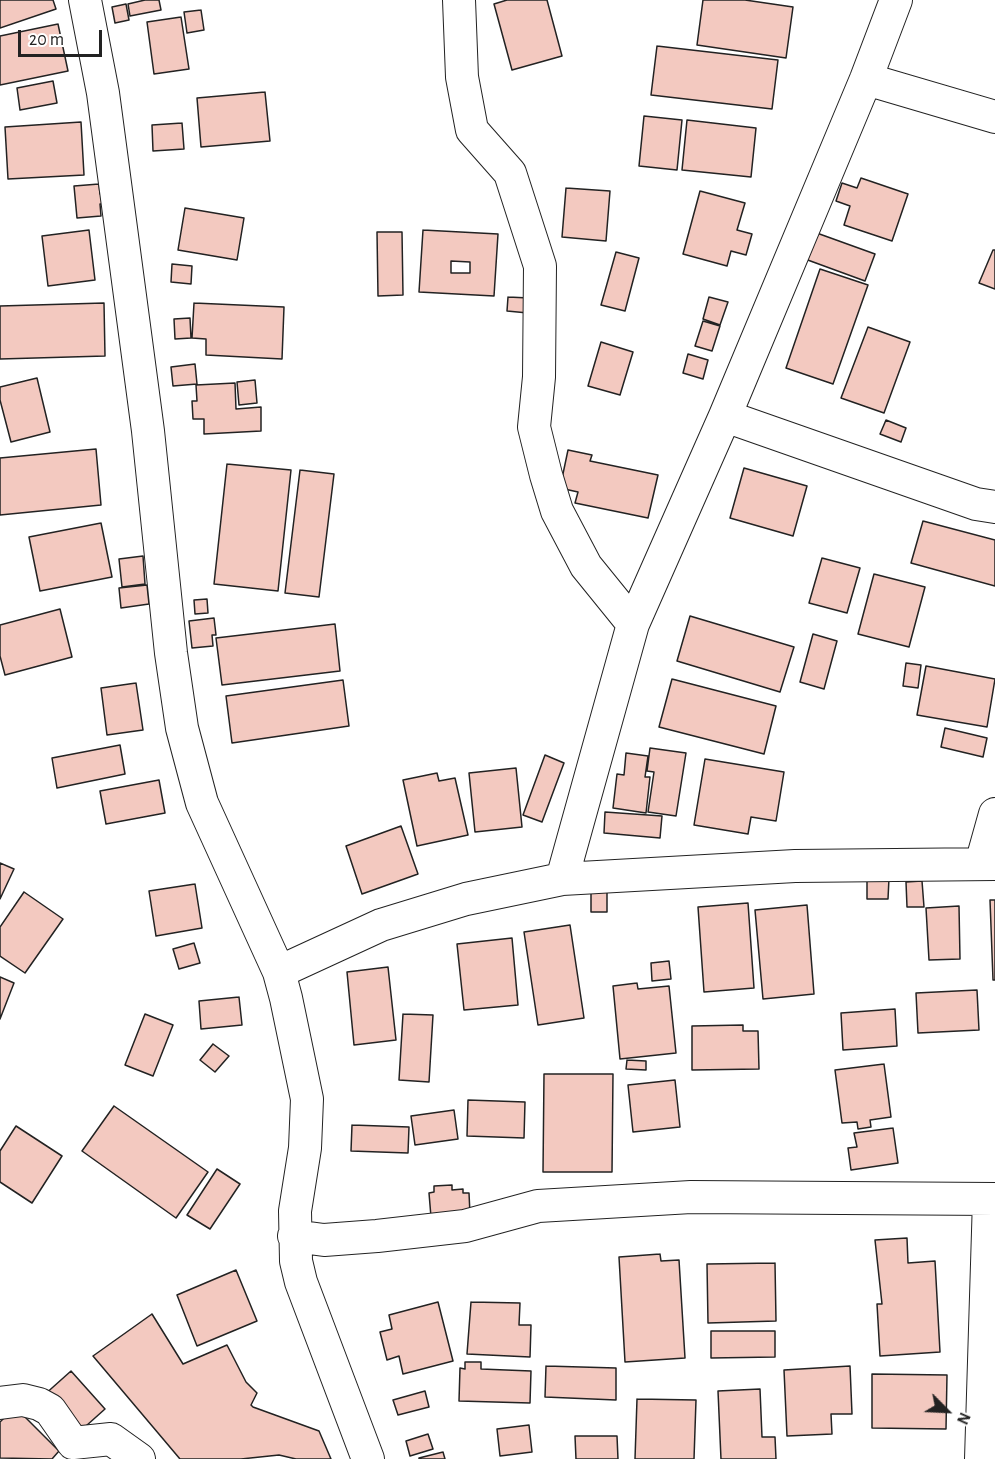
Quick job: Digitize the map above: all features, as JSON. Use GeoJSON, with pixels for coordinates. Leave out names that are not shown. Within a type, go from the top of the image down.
{"type":"FeatureCollection","features":[{"type":"Feature","properties":{"kind":"street"},"geometry":{"type":"LineString","coordinates":[[85,0],[103,93],[148,431],[171,653],[182,728],[202,803],[279,972],[307,1099],[305,1148],[294,1236],[301,1282],[368,1459]]}},
{"type":"Feature","properties":{"kind":"street"},"geometry":{"type":"LineString","coordinates":[[459,0],[462,77],[472,130],[510,173],[540,266],[539,377],[534,427],[546,475],[557,511],[586,566],[633,624]]}},
{"type":"Feature","properties":{"kind":"street"},"geometry":{"type":"LineString","coordinates":[[562,879],[633,624],[725,416],[866,79],[896,0]]}},
{"type":"Feature","properties":{"kind":"street"},"geometry":{"type":"LineString","coordinates":[[866,79],[995,117]]}},
{"type":"Feature","properties":{"kind":"street"},"geometry":{"type":"LineString","coordinates":[[725,416],[976,504],[995,507]]}},
{"type":"Feature","properties":{"kind":"street"},"geometry":{"type":"LineString","coordinates":[[279,972],[381,926],[466,899],[562,879],[795,866],[988,864],[995,814]]}},
{"type":"Feature","properties":{"kind":"street"},"geometry":{"type":"LineString","coordinates":[[294,1236],[324,1240],[377,1236],[465,1226],[538,1206],[691,1197],[992,1199],[981,1459]]}},
{"type":"Feature","properties":{"kind":"street"},"geometry":{"type":"LineString","coordinates":[[0,1403],[23,1400],[39,1404],[50,1410],[74,1443],[111,1439],[139,1459]]}},
{"type":"Feature","properties":{"kind":"building"},"geometry":{"type":"Polygon","coordinates":[[[0,0],[53,0],[56,9],[0,28],[0,0]]]}},
{"type":"Feature","properties":{"kind":"building"},"geometry":{"type":"Polygon","coordinates":[[[159,0],[161,10],[130,16],[128,4],[159,0]]]}},
{"type":"Feature","properties":{"kind":"building"},"geometry":{"type":"Polygon","coordinates":[[[507,0],[547,0],[562,56],[512,70],[494,4],[507,0]]]}},
{"type":"Feature","properties":{"kind":"building"},"geometry":{"type":"Polygon","coordinates":[[[703,0],[745,0],[793,7],[786,58],[697,45],[703,0]]]}},
{"type":"Feature","properties":{"kind":"building"},"geometry":{"type":"Polygon","coordinates":[[[126,4],[129,20],[115,23],[112,7],[126,4]]]}},
{"type":"Feature","properties":{"kind":"building"},"geometry":{"type":"Polygon","coordinates":[[[201,10],[204,30],[187,33],[184,12],[201,10]]]}},
{"type":"Feature","properties":{"kind":"building"},"geometry":{"type":"Polygon","coordinates":[[[181,17],[189,69],[154,74],[147,22],[181,17]]]}},
{"type":"Feature","properties":{"kind":"building"},"geometry":{"type":"Polygon","coordinates":[[[58,24],[68,71],[0,85],[0,36],[58,24]]]}},
{"type":"Feature","properties":{"kind":"building"},"geometry":{"type":"Polygon","coordinates":[[[657,46],[778,60],[772,109],[651,95],[657,46]]]}},
{"type":"Feature","properties":{"kind":"building"},"geometry":{"type":"Polygon","coordinates":[[[53,81],[57,103],[20,110],[17,88],[53,81]]]}},
{"type":"Feature","properties":{"kind":"building"},"geometry":{"type":"Polygon","coordinates":[[[265,92],[270,141],[201,147],[197,98],[265,92]]]}},
{"type":"Feature","properties":{"kind":"building"},"geometry":{"type":"Polygon","coordinates":[[[644,116],[682,120],[677,170],[639,166],[644,116]]]}},
{"type":"Feature","properties":{"kind":"building"},"geometry":{"type":"Polygon","coordinates":[[[687,120],[756,128],[751,177],[682,170],[687,120]]]}},
{"type":"Feature","properties":{"kind":"building"},"geometry":{"type":"Polygon","coordinates":[[[81,122],[84,175],[8,179],[5,127],[81,122]]]}},
{"type":"Feature","properties":{"kind":"building"},"geometry":{"type":"Polygon","coordinates":[[[182,123],[184,149],[153,151],[152,125],[182,123]]]}},
{"type":"Feature","properties":{"kind":"building"},"geometry":{"type":"Polygon","coordinates":[[[861,178],[908,194],[892,241],[844,225],[850,206],[836,201],[842,183],[857,188],[861,178]]]}},
{"type":"Feature","properties":{"kind":"building"},"geometry":{"type":"Polygon","coordinates":[[[99,184],[100,194],[105,194],[106,204],[100,204],[101,216],[77,218],[74,186],[99,184]]]}},
{"type":"Feature","properties":{"kind":"building"},"geometry":{"type":"Polygon","coordinates":[[[566,188],[610,191],[606,241],[562,237],[566,188]]]}},
{"type":"Feature","properties":{"kind":"building"},"geometry":{"type":"Polygon","coordinates":[[[700,191],[745,203],[737,230],[752,234],[746,255],[731,251],[727,266],[683,254],[700,191]]]}},
{"type":"Feature","properties":{"kind":"building"},"geometry":{"type":"Polygon","coordinates":[[[185,208],[244,218],[237,260],[178,250],[185,208]]]}},
{"type":"Feature","properties":{"kind":"building"},"geometry":{"type":"Polygon","coordinates":[[[89,230],[95,280],[48,286],[42,236],[89,230]]]}},
{"type":"Feature","properties":{"kind":"building"},"geometry":{"type":"Polygon","coordinates":[[[423,230],[498,234],[494,296],[419,292],[423,230]],[[451,261],[451,273],[470,273],[470,262],[451,261]]]}},
{"type":"Feature","properties":{"kind":"building"},"geometry":{"type":"Polygon","coordinates":[[[377,232],[402,232],[403,295],[378,296],[377,232]]]}},
{"type":"Feature","properties":{"kind":"building"},"geometry":{"type":"Polygon","coordinates":[[[814,232],[875,254],[865,281],[805,259],[814,232]]]}},
{"type":"Feature","properties":{"kind":"building"},"geometry":{"type":"Polygon","coordinates":[[[995,250],[995,289],[979,283],[995,250]]]}},
{"type":"Feature","properties":{"kind":"building"},"geometry":{"type":"Polygon","coordinates":[[[616,252],[639,258],[625,311],[601,305],[616,252]]]}},
{"type":"Feature","properties":{"kind":"building"},"geometry":{"type":"Polygon","coordinates":[[[172,264],[192,266],[191,284],[171,282],[172,264]]]}},
{"type":"Feature","properties":{"kind":"building"},"geometry":{"type":"Polygon","coordinates":[[[820,269],[868,285],[833,384],[786,368],[820,269]]]}},
{"type":"Feature","properties":{"kind":"building"},"geometry":{"type":"Polygon","coordinates":[[[508,297],[529,298],[528,313],[507,311],[508,297]]]}},
{"type":"Feature","properties":{"kind":"building"},"geometry":{"type":"Polygon","coordinates":[[[709,297],[728,302],[720,325],[703,319],[709,297]]]}},
{"type":"Feature","properties":{"kind":"building"},"geometry":{"type":"Polygon","coordinates":[[[104,303],[105,356],[0,359],[0,306],[104,303]]]}},
{"type":"Feature","properties":{"kind":"building"},"geometry":{"type":"Polygon","coordinates":[[[194,303],[284,307],[282,359],[206,355],[206,339],[192,338],[194,303]]]}},
{"type":"Feature","properties":{"kind":"building"},"geometry":{"type":"Polygon","coordinates":[[[190,318],[191,338],[175,339],[174,319],[190,318]]]}},
{"type":"Feature","properties":{"kind":"building"},"geometry":{"type":"Polygon","coordinates":[[[703,321],[720,326],[712,351],[695,346],[703,321]]]}},
{"type":"Feature","properties":{"kind":"building"},"geometry":{"type":"Polygon","coordinates":[[[868,327],[910,342],[884,413],[841,398],[868,327]]]}},
{"type":"Feature","properties":{"kind":"building"},"geometry":{"type":"Polygon","coordinates":[[[601,342],[633,352],[620,395],[588,386],[601,342]]]}},
{"type":"Feature","properties":{"kind":"building"},"geometry":{"type":"Polygon","coordinates":[[[688,354],[708,360],[703,379],[683,373],[688,354]]]}},
{"type":"Feature","properties":{"kind":"building"},"geometry":{"type":"Polygon","coordinates":[[[195,364],[197,384],[173,386],[171,367],[195,364]]]}},
{"type":"Feature","properties":{"kind":"building"},"geometry":{"type":"Polygon","coordinates":[[[37,378],[50,432],[11,442],[0,400],[0,387],[37,378]]]}},
{"type":"Feature","properties":{"kind":"building"},"geometry":{"type":"Polygon","coordinates":[[[255,380],[257,403],[239,405],[237,382],[255,380]]]}},
{"type":"Feature","properties":{"kind":"building"},"geometry":{"type":"Polygon","coordinates":[[[235,383],[236,409],[261,407],[261,431],[204,434],[204,419],[193,419],[192,401],[197,401],[196,385],[235,383]]]}},
{"type":"Feature","properties":{"kind":"building"},"geometry":{"type":"Polygon","coordinates":[[[886,420],[906,428],[901,442],[880,434],[886,420]]]}},
{"type":"Feature","properties":{"kind":"building"},"geometry":{"type":"Polygon","coordinates":[[[96,449],[101,505],[0,515],[0,458],[96,449]]]}},
{"type":"Feature","properties":{"kind":"building"},"geometry":{"type":"Polygon","coordinates":[[[568,450],[592,455],[590,461],[658,475],[648,518],[575,503],[578,492],[560,488],[568,450]]]}},
{"type":"Feature","properties":{"kind":"building"},"geometry":{"type":"Polygon","coordinates":[[[227,464],[291,470],[278,591],[214,584],[227,464]]]}},
{"type":"Feature","properties":{"kind":"building"},"geometry":{"type":"Polygon","coordinates":[[[744,468],[807,486],[793,536],[730,518],[744,468]]]}},
{"type":"Feature","properties":{"kind":"building"},"geometry":{"type":"Polygon","coordinates":[[[300,470],[334,474],[319,597],[285,593],[300,470]]]}},
{"type":"Feature","properties":{"kind":"building"},"geometry":{"type":"Polygon","coordinates":[[[923,521],[995,540],[995,586],[911,563],[923,521]]]}},
{"type":"Feature","properties":{"kind":"building"},"geometry":{"type":"Polygon","coordinates":[[[101,523],[112,577],[40,591],[29,537],[101,523]]]}},
{"type":"Feature","properties":{"kind":"building"},"geometry":{"type":"Polygon","coordinates":[[[143,556],[145,584],[122,587],[119,559],[143,556]]]}},
{"type":"Feature","properties":{"kind":"building"},"geometry":{"type":"Polygon","coordinates":[[[822,558],[860,568],[847,613],[809,603],[822,558]]]}},
{"type":"Feature","properties":{"kind":"building"},"geometry":{"type":"Polygon","coordinates":[[[874,574],[925,587],[909,647],[858,634],[874,574]]]}},
{"type":"Feature","properties":{"kind":"building"},"geometry":{"type":"Polygon","coordinates":[[[147,585],[149,604],[121,608],[119,588],[147,585]]]}},
{"type":"Feature","properties":{"kind":"building"},"geometry":{"type":"Polygon","coordinates":[[[207,599],[208,613],[195,614],[194,600],[207,599]]]}},
{"type":"Feature","properties":{"kind":"building"},"geometry":{"type":"Polygon","coordinates":[[[60,609],[72,657],[5,675],[0,656],[0,625],[60,609]]]}},
{"type":"Feature","properties":{"kind":"building"},"geometry":{"type":"Polygon","coordinates":[[[690,616],[794,647],[780,692],[677,661],[690,616]]]}},
{"type":"Feature","properties":{"kind":"building"},"geometry":{"type":"Polygon","coordinates":[[[214,618],[216,635],[212,635],[213,646],[192,648],[189,621],[214,618]]]}},
{"type":"Feature","properties":{"kind":"building"},"geometry":{"type":"Polygon","coordinates":[[[335,624],[340,671],[222,685],[216,638],[335,624]]]}},
{"type":"Feature","properties":{"kind":"building"},"geometry":{"type":"Polygon","coordinates":[[[813,634],[837,641],[824,689],[800,682],[813,634]]]}},
{"type":"Feature","properties":{"kind":"building"},"geometry":{"type":"Polygon","coordinates":[[[906,663],[921,665],[918,688],[903,686],[906,663]]]}},
{"type":"Feature","properties":{"kind":"building"},"geometry":{"type":"Polygon","coordinates":[[[926,666],[995,679],[987,727],[917,715],[926,666]]]}},
{"type":"Feature","properties":{"kind":"building"},"geometry":{"type":"Polygon","coordinates":[[[672,679],[776,706],[764,754],[659,727],[672,679]]]}},
{"type":"Feature","properties":{"kind":"building"},"geometry":{"type":"Polygon","coordinates":[[[343,680],[349,726],[232,743],[226,696],[343,680]]]}},
{"type":"Feature","properties":{"kind":"building"},"geometry":{"type":"Polygon","coordinates":[[[136,683],[143,730],[107,735],[101,688],[136,683]]]}},
{"type":"Feature","properties":{"kind":"building"},"geometry":{"type":"Polygon","coordinates":[[[945,728],[987,738],[983,757],[941,747],[945,728]]]}},
{"type":"Feature","properties":{"kind":"building"},"geometry":{"type":"Polygon","coordinates":[[[120,745],[125,774],[57,788],[52,758],[120,745]]]}},
{"type":"Feature","properties":{"kind":"building"},"geometry":{"type":"Polygon","coordinates":[[[650,748],[686,753],[676,816],[648,812],[654,772],[647,771],[650,748]]]}},
{"type":"Feature","properties":{"kind":"building"},"geometry":{"type":"Polygon","coordinates":[[[626,753],[648,756],[645,777],[650,777],[646,813],[613,808],[617,774],[624,775],[626,753]]]}},
{"type":"Feature","properties":{"kind":"building"},"geometry":{"type":"Polygon","coordinates":[[[545,755],[564,763],[542,822],[523,815],[545,755]]]}},
{"type":"Feature","properties":{"kind":"building"},"geometry":{"type":"Polygon","coordinates":[[[705,759],[784,772],[776,821],[751,817],[748,834],[694,825],[705,759]]]}},
{"type":"Feature","properties":{"kind":"building"},"geometry":{"type":"Polygon","coordinates":[[[516,768],[522,827],[475,832],[469,773],[516,768]]]}},
{"type":"Feature","properties":{"kind":"building"},"geometry":{"type":"Polygon","coordinates":[[[437,773],[439,781],[455,778],[468,835],[417,846],[403,780],[437,773]]]}},
{"type":"Feature","properties":{"kind":"building"},"geometry":{"type":"Polygon","coordinates":[[[159,780],[165,813],[106,824],[100,791],[159,780]]]}},
{"type":"Feature","properties":{"kind":"building"},"geometry":{"type":"Polygon","coordinates":[[[605,812],[662,816],[660,838],[604,833],[605,812]]]}},
{"type":"Feature","properties":{"kind":"building"},"geometry":{"type":"Polygon","coordinates":[[[401,826],[418,874],[362,894],[346,846],[401,826]]]}},
{"type":"Feature","properties":{"kind":"building"},"geometry":{"type":"Polygon","coordinates":[[[0,863],[14,869],[0,899],[0,863]]]}},
{"type":"Feature","properties":{"kind":"building"},"geometry":{"type":"Polygon","coordinates":[[[867,878],[889,878],[888,899],[867,899],[867,878]]]}},
{"type":"Feature","properties":{"kind":"building"},"geometry":{"type":"Polygon","coordinates":[[[922,881],[924,907],[907,907],[906,882],[922,881]]]}},
{"type":"Feature","properties":{"kind":"building"},"geometry":{"type":"Polygon","coordinates":[[[195,884],[202,928],[156,936],[149,891],[195,884]]]}},
{"type":"Feature","properties":{"kind":"building"},"geometry":{"type":"Polygon","coordinates":[[[591,888],[607,888],[607,912],[591,912],[591,888]]]}},
{"type":"Feature","properties":{"kind":"building"},"geometry":{"type":"Polygon","coordinates":[[[24,892],[63,919],[25,973],[0,956],[0,927],[24,892]]]}},
{"type":"Feature","properties":{"kind":"building"},"geometry":{"type":"Polygon","coordinates":[[[990,900],[995,900],[995,980],[993,980],[990,900]]]}},
{"type":"Feature","properties":{"kind":"building"},"geometry":{"type":"Polygon","coordinates":[[[748,903],[754,988],[704,992],[698,907],[748,903]]]}},
{"type":"Feature","properties":{"kind":"building"},"geometry":{"type":"Polygon","coordinates":[[[807,905],[814,994],[763,999],[755,910],[807,905]]]}},
{"type":"Feature","properties":{"kind":"building"},"geometry":{"type":"Polygon","coordinates":[[[959,906],[960,959],[929,960],[926,908],[959,906]]]}},
{"type":"Feature","properties":{"kind":"building"},"geometry":{"type":"Polygon","coordinates":[[[570,925],[584,1018],[538,1025],[524,932],[570,925]]]}},
{"type":"Feature","properties":{"kind":"building"},"geometry":{"type":"Polygon","coordinates":[[[512,938],[518,1005],[464,1010],[457,944],[512,938]]]}},
{"type":"Feature","properties":{"kind":"building"},"geometry":{"type":"Polygon","coordinates":[[[194,943],[200,963],[179,969],[173,949],[194,943]]]}},
{"type":"Feature","properties":{"kind":"building"},"geometry":{"type":"Polygon","coordinates":[[[669,961],[671,979],[652,981],[651,963],[669,961]]]}},
{"type":"Feature","properties":{"kind":"building"},"geometry":{"type":"Polygon","coordinates":[[[388,967],[396,1040],[354,1045],[347,972],[388,967]]]}},
{"type":"Feature","properties":{"kind":"building"},"geometry":{"type":"Polygon","coordinates":[[[0,977],[14,983],[0,1019],[0,977]]]}},
{"type":"Feature","properties":{"kind":"building"},"geometry":{"type":"Polygon","coordinates":[[[637,983],[638,989],[669,986],[676,1053],[620,1059],[613,986],[637,983]]]}},
{"type":"Feature","properties":{"kind":"building"},"geometry":{"type":"Polygon","coordinates":[[[977,990],[979,1030],[918,1033],[916,993],[977,990]]]}},
{"type":"Feature","properties":{"kind":"building"},"geometry":{"type":"Polygon","coordinates":[[[239,997],[242,1025],[201,1029],[199,1001],[239,997]]]}},
{"type":"Feature","properties":{"kind":"building"},"geometry":{"type":"Polygon","coordinates":[[[895,1009],[897,1046],[843,1050],[841,1013],[895,1009]]]}},
{"type":"Feature","properties":{"kind":"building"},"geometry":{"type":"Polygon","coordinates":[[[145,1014],[173,1025],[153,1076],[125,1065],[145,1014]]]}},
{"type":"Feature","properties":{"kind":"building"},"geometry":{"type":"Polygon","coordinates":[[[403,1014],[433,1015],[429,1082],[399,1080],[403,1014]]]}},
{"type":"Feature","properties":{"kind":"building"},"geometry":{"type":"Polygon","coordinates":[[[743,1025],[743,1031],[758,1031],[759,1069],[692,1070],[692,1026],[743,1025]]]}},
{"type":"Feature","properties":{"kind":"building"},"geometry":{"type":"Polygon","coordinates":[[[213,1044],[229,1056],[215,1072],[200,1060],[213,1044]]]}},
{"type":"Feature","properties":{"kind":"building"},"geometry":{"type":"Polygon","coordinates":[[[627,1060],[646,1061],[646,1070],[626,1069],[627,1060]]]}},
{"type":"Feature","properties":{"kind":"building"},"geometry":{"type":"Polygon","coordinates":[[[884,1064],[891,1117],[870,1120],[871,1127],[858,1129],[857,1122],[842,1123],[835,1070],[884,1064]]]}},
{"type":"Feature","properties":{"kind":"building"},"geometry":{"type":"Polygon","coordinates":[[[544,1074],[613,1074],[612,1172],[543,1172],[544,1074]]]}},
{"type":"Feature","properties":{"kind":"building"},"geometry":{"type":"Polygon","coordinates":[[[675,1080],[680,1127],[633,1132],[628,1085],[675,1080]]]}},
{"type":"Feature","properties":{"kind":"building"},"geometry":{"type":"Polygon","coordinates":[[[468,1100],[525,1102],[524,1138],[467,1136],[468,1100]]]}},
{"type":"Feature","properties":{"kind":"building"},"geometry":{"type":"Polygon","coordinates":[[[114,1106],[208,1172],[176,1218],[82,1151],[114,1106]]]}},
{"type":"Feature","properties":{"kind":"building"},"geometry":{"type":"Polygon","coordinates":[[[454,1110],[458,1139],[415,1145],[411,1116],[454,1110]]]}},
{"type":"Feature","properties":{"kind":"building"},"geometry":{"type":"Polygon","coordinates":[[[352,1125],[409,1127],[408,1153],[351,1151],[352,1125]]]}},
{"type":"Feature","properties":{"kind":"building"},"geometry":{"type":"Polygon","coordinates":[[[16,1126],[62,1156],[32,1203],[0,1182],[0,1151],[16,1126]]]}},
{"type":"Feature","properties":{"kind":"building"},"geometry":{"type":"Polygon","coordinates":[[[893,1128],[898,1163],[851,1170],[848,1148],[857,1147],[854,1133],[893,1128]]]}},
{"type":"Feature","properties":{"kind":"building"},"geometry":{"type":"Polygon","coordinates":[[[217,1169],[240,1184],[210,1229],[187,1215],[217,1169]]]}},
{"type":"Feature","properties":{"kind":"building"},"geometry":{"type":"Polygon","coordinates":[[[452,1185],[452,1190],[463,1189],[463,1193],[469,1193],[470,1214],[431,1217],[429,1193],[434,1192],[434,1186],[452,1185]]]}},
{"type":"Feature","properties":{"kind":"building"},"geometry":{"type":"Polygon","coordinates":[[[907,1238],[908,1263],[935,1261],[940,1352],[880,1356],[877,1304],[882,1304],[875,1240],[907,1238]]]}},
{"type":"Feature","properties":{"kind":"building"},"geometry":{"type":"Polygon","coordinates":[[[660,1254],[661,1261],[679,1260],[685,1358],[625,1362],[619,1257],[660,1254]]]}},
{"type":"Feature","properties":{"kind":"building"},"geometry":{"type":"Polygon","coordinates":[[[775,1263],[776,1321],[708,1323],[707,1264],[775,1263]]]}},
{"type":"Feature","properties":{"kind":"building"},"geometry":{"type":"Polygon","coordinates":[[[236,1270],[257,1321],[197,1346],[177,1295],[236,1270]]]}},
{"type":"Feature","properties":{"kind":"building"},"geometry":{"type":"Polygon","coordinates":[[[438,1302],[453,1361],[403,1374],[399,1356],[387,1360],[380,1332],[392,1329],[389,1315],[438,1302]]]}},
{"type":"Feature","properties":{"kind":"building"},"geometry":{"type":"Polygon","coordinates":[[[471,1302],[520,1303],[519,1325],[531,1325],[530,1357],[467,1354],[471,1302]]]}},
{"type":"Feature","properties":{"kind":"building"},"geometry":{"type":"Polygon","coordinates":[[[152,1314],[183,1364],[227,1345],[246,1382],[257,1393],[251,1405],[319,1431],[331,1459],[296,1459],[279,1455],[241,1459],[180,1459],[93,1356],[152,1314]]]}},
{"type":"Feature","properties":{"kind":"building"},"geometry":{"type":"Polygon","coordinates":[[[711,1331],[775,1331],[775,1357],[711,1358],[711,1331]]]}},
{"type":"Feature","properties":{"kind":"building"},"geometry":{"type":"Polygon","coordinates":[[[465,1362],[481,1362],[481,1369],[531,1371],[530,1403],[459,1401],[460,1368],[465,1369],[465,1362]]]}},
{"type":"Feature","properties":{"kind":"building"},"geometry":{"type":"Polygon","coordinates":[[[546,1366],[616,1368],[616,1400],[545,1397],[546,1366]]]}},
{"type":"Feature","properties":{"kind":"building"},"geometry":{"type":"Polygon","coordinates":[[[850,1366],[852,1414],[831,1414],[832,1434],[787,1436],[784,1370],[850,1366]]]}},
{"type":"Feature","properties":{"kind":"building"},"geometry":{"type":"Polygon","coordinates":[[[71,1371],[105,1409],[77,1434],[43,1396],[71,1371]]]}},
{"type":"Feature","properties":{"kind":"building"},"geometry":{"type":"Polygon","coordinates":[[[872,1374],[947,1375],[946,1429],[872,1428],[872,1374]]]}},
{"type":"Feature","properties":{"kind":"building"},"geometry":{"type":"Polygon","coordinates":[[[760,1389],[762,1437],[775,1437],[776,1459],[721,1459],[718,1391],[760,1389]]]}},
{"type":"Feature","properties":{"kind":"building"},"geometry":{"type":"Polygon","coordinates":[[[425,1391],[429,1407],[398,1415],[393,1400],[425,1391]]]}},
{"type":"Feature","properties":{"kind":"building"},"geometry":{"type":"Polygon","coordinates":[[[637,1399],[696,1400],[694,1459],[635,1459],[637,1399]]]}},
{"type":"Feature","properties":{"kind":"building"},"geometry":{"type":"Polygon","coordinates":[[[15,1407],[59,1451],[52,1459],[0,1458],[0,1422],[15,1407]]]}},
{"type":"Feature","properties":{"kind":"building"},"geometry":{"type":"Polygon","coordinates":[[[529,1425],[532,1452],[500,1456],[497,1429],[529,1425]]]}},
{"type":"Feature","properties":{"kind":"building"},"geometry":{"type":"Polygon","coordinates":[[[428,1434],[433,1449],[410,1456],[406,1441],[428,1434]]]}},
{"type":"Feature","properties":{"kind":"building"},"geometry":{"type":"Polygon","coordinates":[[[575,1436],[617,1436],[618,1459],[576,1459],[575,1436]]]}},
{"type":"Feature","properties":{"kind":"building"},"geometry":{"type":"Polygon","coordinates":[[[443,1452],[445,1459],[419,1459],[419,1458],[443,1452]]]}}]}
